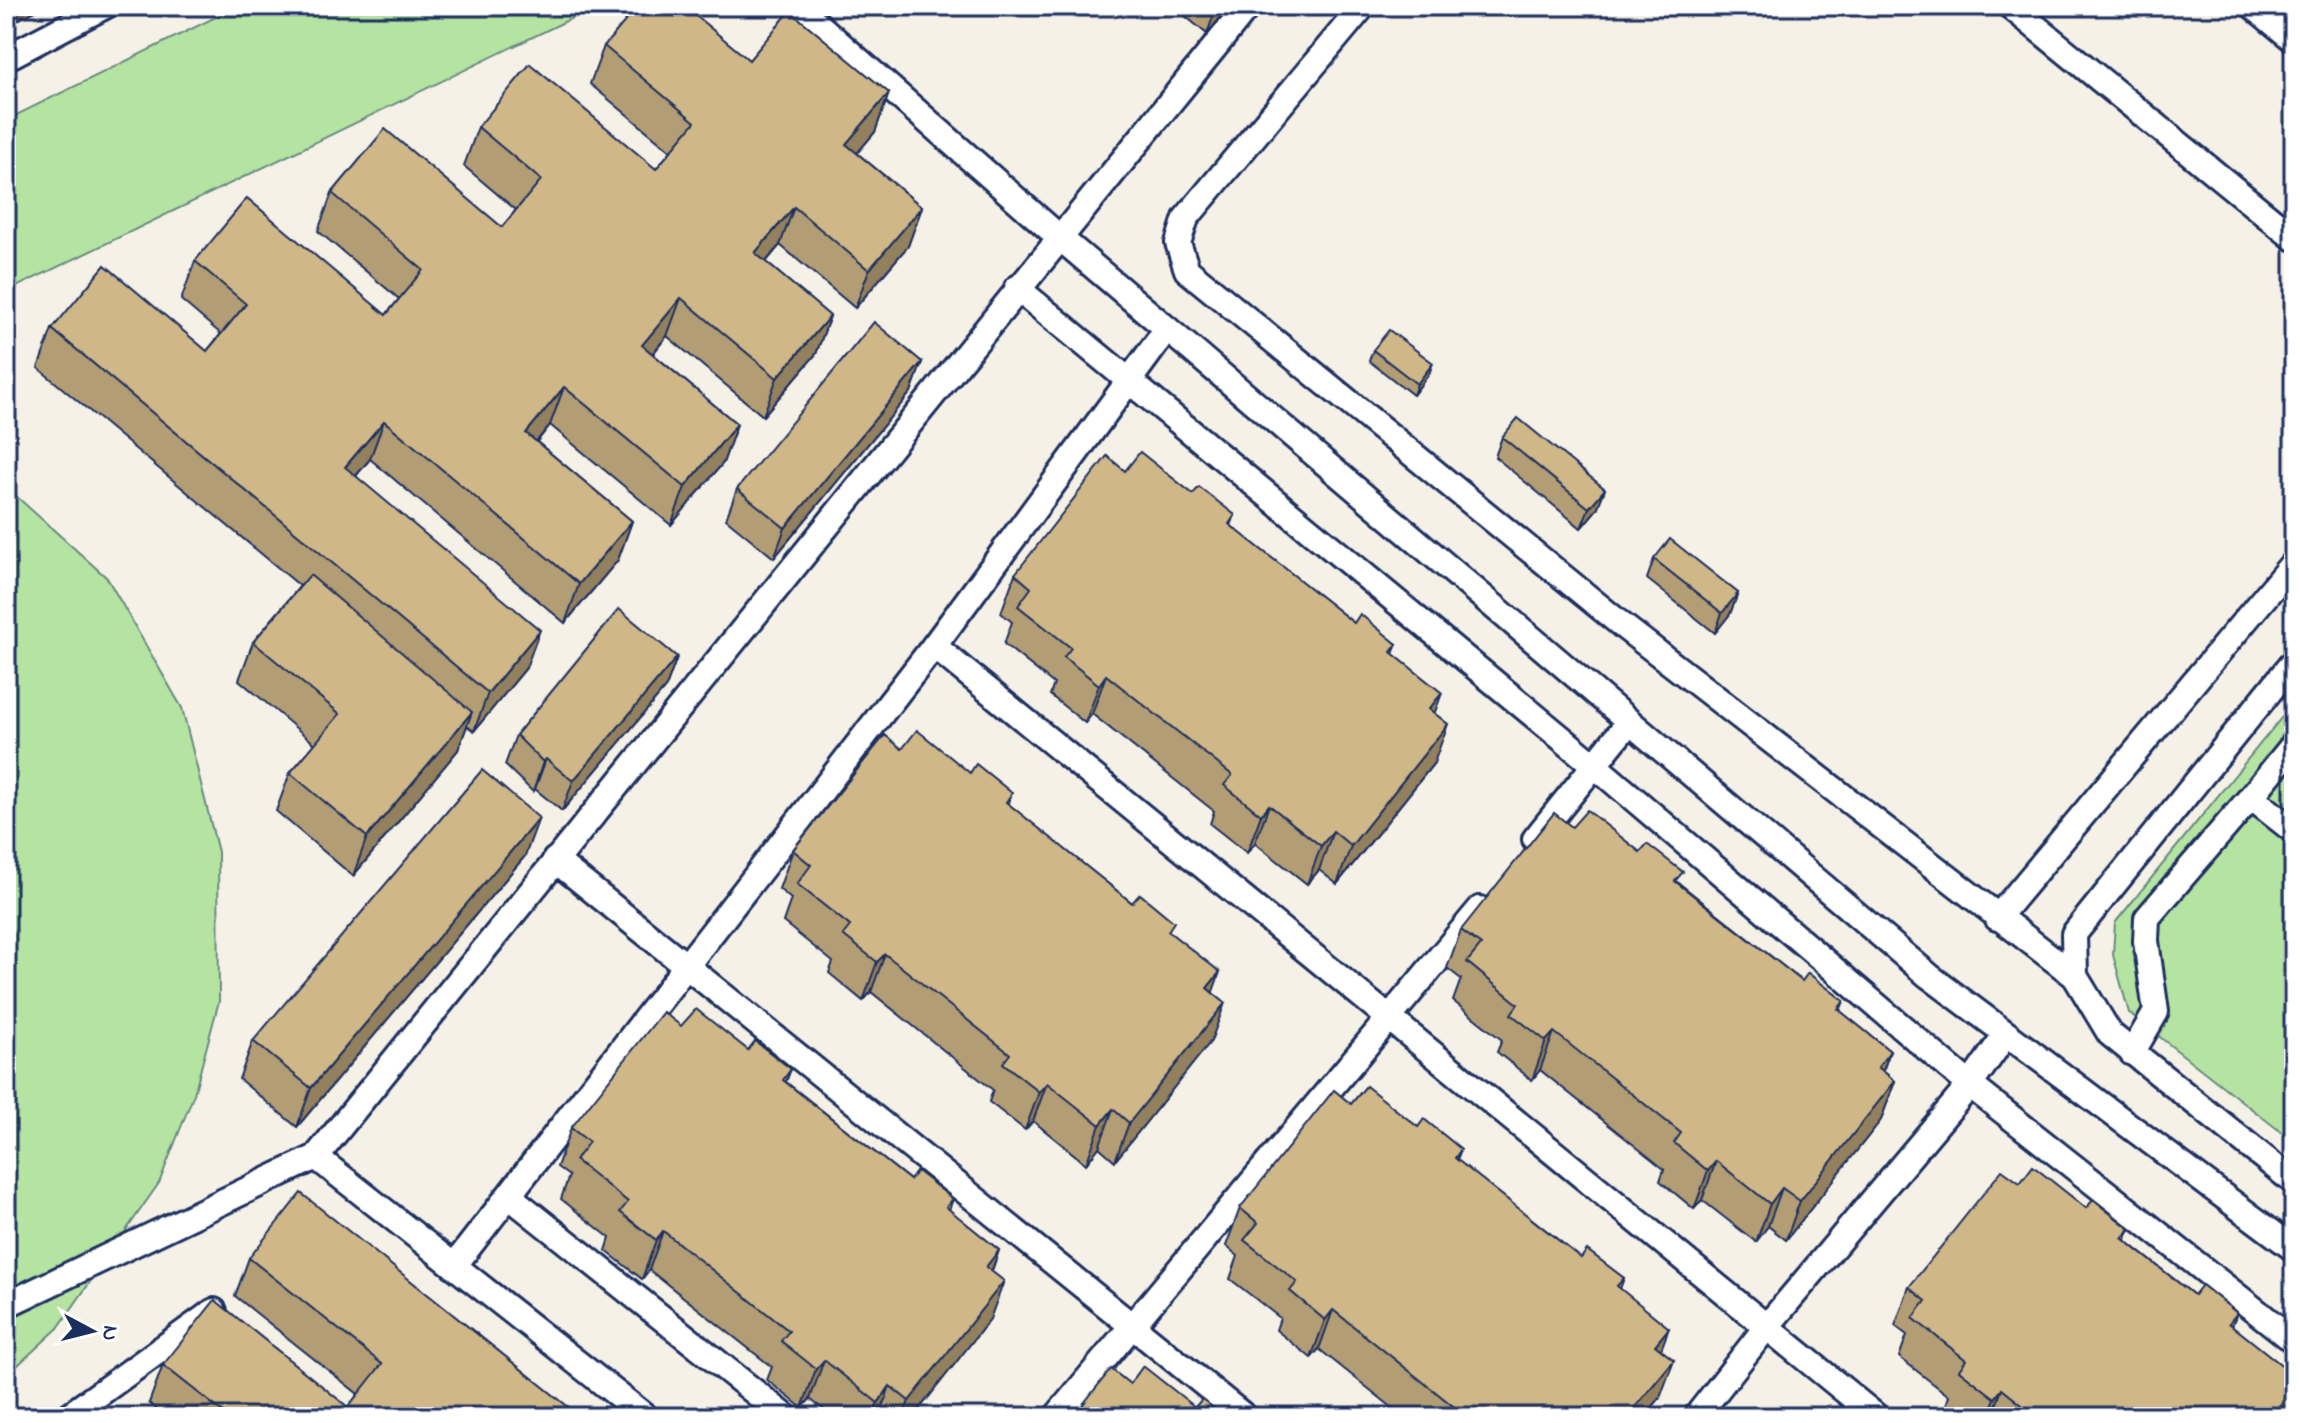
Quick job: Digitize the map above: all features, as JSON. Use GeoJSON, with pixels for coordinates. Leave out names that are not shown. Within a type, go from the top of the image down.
{"type":"FeatureCollection","features":[{"type":"Feature","properties":{"kind":"lane"},"geometry":{"type":"LineString","coordinates":[[6,58],[105,6]]}},
{"type":"Feature","properties":{"kind":"lane"},"geometry":{"type":"LineString","coordinates":[[797,6],[1059,237],[1929,976],[2294,1249]]}},
{"type":"Feature","properties":{"kind":"lane"},"geometry":{"type":"LineString","coordinates":[[6,1305],[316,1157],[1248,6]]}},
{"type":"Feature","properties":{"kind":"lane"},"geometry":{"type":"LineString","coordinates":[[1363,6],[1186,218],[1178,243],[1187,270],[1623,626],[2075,976],[2110,1034],[2294,1182]]}},
{"type":"Feature","properties":{"kind":"lane"},"geometry":{"type":"LineString","coordinates":[[2010,6],[2294,238]]}},
{"type":"Feature","properties":{"kind":"lane"},"geometry":{"type":"LineString","coordinates":[[2253,6],[2294,40]]}},
{"type":"Feature","properties":{"kind":"lane"},"geometry":{"type":"LineString","coordinates":[[1017,288],[1594,765],[1970,1085],[2294,1341]]}},
{"type":"Feature","properties":{"kind":"lane"},"geometry":{"type":"LineString","coordinates":[[454,1266],[934,646],[1167,329]]}},
{"type":"Feature","properties":{"kind":"lane"},"geometry":{"type":"LineString","coordinates":[[1997,918],[2294,562]]}},
{"type":"Feature","properties":{"kind":"lane"},"geometry":{"type":"LineString","coordinates":[[934,646],[1877,1417]]}},
{"type":"Feature","properties":{"kind":"lane"},"geometry":{"type":"LineString","coordinates":[[2075,976],[2074,934],[2294,661]]}},
{"type":"Feature","properties":{"kind":"lane"},"geometry":{"type":"LineString","coordinates":[[1517,862],[1629,722]]}},
{"type":"Feature","properties":{"kind":"lane"},"geometry":{"type":"LineString","coordinates":[[2132,1053],[2156,1012],[2146,941],[2147,918],[2294,744]]}},
{"type":"Feature","properties":{"kind":"lane"},"geometry":{"type":"LineString","coordinates":[[2251,797],[2294,831]]}},
{"type":"Feature","properties":{"kind":"lane"},"geometry":{"type":"LineString","coordinates":[[555,860],[1245,1417]]}},
{"type":"Feature","properties":{"kind":"lane"},"geometry":{"type":"LineString","coordinates":[[1056,1417],[1391,1019],[1498,886]]}},
{"type":"Feature","properties":{"kind":"lane"},"geometry":{"type":"LineString","coordinates":[[1696,1417],[1768,1325],[1970,1085],[2006,1034]]}},
{"type":"Feature","properties":{"kind":"lane"},"geometry":{"type":"LineString","coordinates":[[316,1157],[646,1417]]}},
{"type":"Feature","properties":{"kind":"lane"},"geometry":{"type":"LineString","coordinates":[[509,1196],[786,1417]]}},
{"type":"Feature","properties":{"kind":"lane"},"geometry":{"type":"LineString","coordinates":[[67,1417],[214,1311]]}},
{"type":"Feature","properties":{"kind":"green space"},"geometry":{"type":"Polygon","coordinates":[[[238,6],[597,6],[6,292],[6,120],[238,6]]]}},
{"type":"Feature","properties":{"kind":"green space"},"geometry":{"type":"Polygon","coordinates":[[[6,487],[107,578],[182,708],[218,852],[219,1001],[194,1094],[159,1183],[58,1328],[6,1376],[6,487]]]}},
{"type":"Feature","properties":{"kind":"green space"},"geometry":{"type":"Polygon","coordinates":[[[2294,702],[2294,1142],[2129,1013],[2113,955],[2115,923],[2294,702]]]}},
{"type":"Feature","properties":{"kind":"building"},"geometry":{"type":"Polygon","coordinates":[[[638,6],[684,6],[749,60],[790,11],[889,93],[846,144],[922,207],[869,270],[794,207],[755,253],[830,316],[777,378],[681,298],[642,345],[737,424],[685,487],[564,387],[526,433],[632,521],[579,584],[384,421],[345,467],[540,630],[488,693],[52,329],[105,265],[207,351],[246,304],[195,261],[247,198],[386,315],[423,270],[332,193],[385,129],[502,227],[541,180],[478,127],[530,64],[656,169],[695,122],[604,46],[638,6]]]}},
{"type":"Feature","properties":{"kind":"building"},"geometry":{"type":"Polygon","coordinates":[[[1205,6],[1221,6],[1214,14],[1205,6]]]}},
{"type":"Feature","properties":{"kind":"building"},"geometry":{"type":"Polygon","coordinates":[[[874,322],[922,362],[785,528],[737,489],[874,322]]]}},
{"type":"Feature","properties":{"kind":"building"},"geometry":{"type":"Polygon","coordinates":[[[1389,330],[1433,363],[1417,384],[1373,350],[1389,330]]]}},
{"type":"Feature","properties":{"kind":"building"},"geometry":{"type":"Polygon","coordinates":[[[1518,418],[1605,489],[1589,508],[1502,437],[1518,418]]]}},
{"type":"Feature","properties":{"kind":"building"},"geometry":{"type":"Polygon","coordinates":[[[1140,452],[1193,494],[1199,487],[1235,515],[1229,524],[1354,623],[1360,614],[1397,644],[1391,652],[1442,693],[1429,709],[1448,724],[1351,846],[1333,831],[1321,846],[1269,805],[1261,815],[1224,785],[1232,775],[1106,675],[1099,685],[1064,657],[1071,648],[1018,606],[1031,588],[1015,574],[1107,456],[1125,471],[1140,452]]]}},
{"type":"Feature","properties":{"kind":"building"},"geometry":{"type":"Polygon","coordinates":[[[1670,539],[1738,593],[1722,613],[1654,559],[1670,539]]]}},
{"type":"Feature","properties":{"kind":"building"},"geometry":{"type":"Polygon","coordinates":[[[310,575],[472,712],[367,837],[290,773],[340,714],[253,642],[310,575]]]}},
{"type":"Feature","properties":{"kind":"building"},"geometry":{"type":"Polygon","coordinates":[[[619,609],[677,657],[573,781],[546,759],[543,762],[516,735],[619,609]]]}},
{"type":"Feature","properties":{"kind":"building"},"geometry":{"type":"Polygon","coordinates":[[[917,730],[970,773],[976,764],[1012,793],[1006,802],[1132,903],[1140,894],[1174,922],[1168,931],[1220,972],[1207,988],[1225,1003],[1129,1123],[1113,1109],[1100,1125],[1047,1083],[1039,1092],[1003,1063],[1010,1054],[885,954],[877,962],[843,935],[850,926],[797,884],[811,865],[793,850],[885,735],[902,749],[917,730]]]}},
{"type":"Feature","properties":{"kind":"building"},"geometry":{"type":"Polygon","coordinates":[[[482,770],[539,818],[311,1088],[253,1041],[482,770]]]}},
{"type":"Feature","properties":{"kind":"building"},"geometry":{"type":"Polygon","coordinates":[[[1587,810],[1640,852],[1647,844],[1683,872],[1675,881],[1802,981],[1808,973],[1844,1001],[1838,1009],[1890,1051],[1878,1067],[1895,1081],[1800,1201],[1782,1188],[1770,1204],[1716,1161],[1708,1171],[1674,1143],[1681,1133],[1554,1032],[1546,1041],[1511,1014],[1518,1004],[1467,962],[1481,945],[1461,930],[1554,813],[1572,827],[1587,810]]]}},
{"type":"Feature","properties":{"kind":"building"},"geometry":{"type":"Polygon","coordinates":[[[696,1009],[748,1050],[755,1041],[791,1069],[783,1080],[910,1180],[917,1171],[953,1199],[946,1207],[999,1250],[986,1267],[1004,1281],[909,1401],[890,1386],[878,1403],[824,1360],[816,1369],[781,1341],[789,1331],[663,1231],[656,1240],[620,1212],[628,1202],[575,1160],[589,1142],[571,1128],[663,1012],[681,1026],[696,1009]]]}},
{"type":"Feature","properties":{"kind":"building"},"geometry":{"type":"Polygon","coordinates":[[[1366,1086],[1418,1127],[1424,1119],[1461,1149],[1455,1158],[1581,1258],[1587,1250],[1624,1278],[1617,1286],[1669,1328],[1655,1345],[1674,1360],[1627,1417],[1453,1417],[1458,1410],[1333,1310],[1325,1320],[1290,1291],[1297,1282],[1244,1240],[1258,1223],[1240,1208],[1334,1090],[1351,1104],[1366,1086]]]}},
{"type":"Feature","properties":{"kind":"building"},"geometry":{"type":"Polygon","coordinates":[[[2033,1166],[2086,1208],[2093,1200],[2130,1229],[2122,1238],[2194,1295],[2202,1285],[2237,1313],[2229,1323],[2294,1375],[2294,1387],[2270,1417],[2037,1417],[2002,1389],[1995,1398],[1959,1370],[1966,1360],[1913,1318],[1926,1301],[1909,1287],[2002,1170],[2020,1183],[2033,1166]]]}},
{"type":"Feature","properties":{"kind":"building"},"geometry":{"type":"Polygon","coordinates":[[[301,1193],[581,1417],[229,1417],[163,1365],[215,1300],[348,1407],[382,1364],[249,1258],[301,1193]]]}},
{"type":"Feature","properties":{"kind":"building"},"geometry":{"type":"Polygon","coordinates":[[[1143,1366],[1195,1407],[1202,1399],[1225,1417],[1073,1417],[1111,1369],[1130,1384],[1143,1366]]]}},
{"type":"Feature","properties":{"kind":"building"},"geometry":{"type":"Polygon","coordinates":[[[129,1410],[137,1417],[124,1417],[129,1410]]]}}]}
